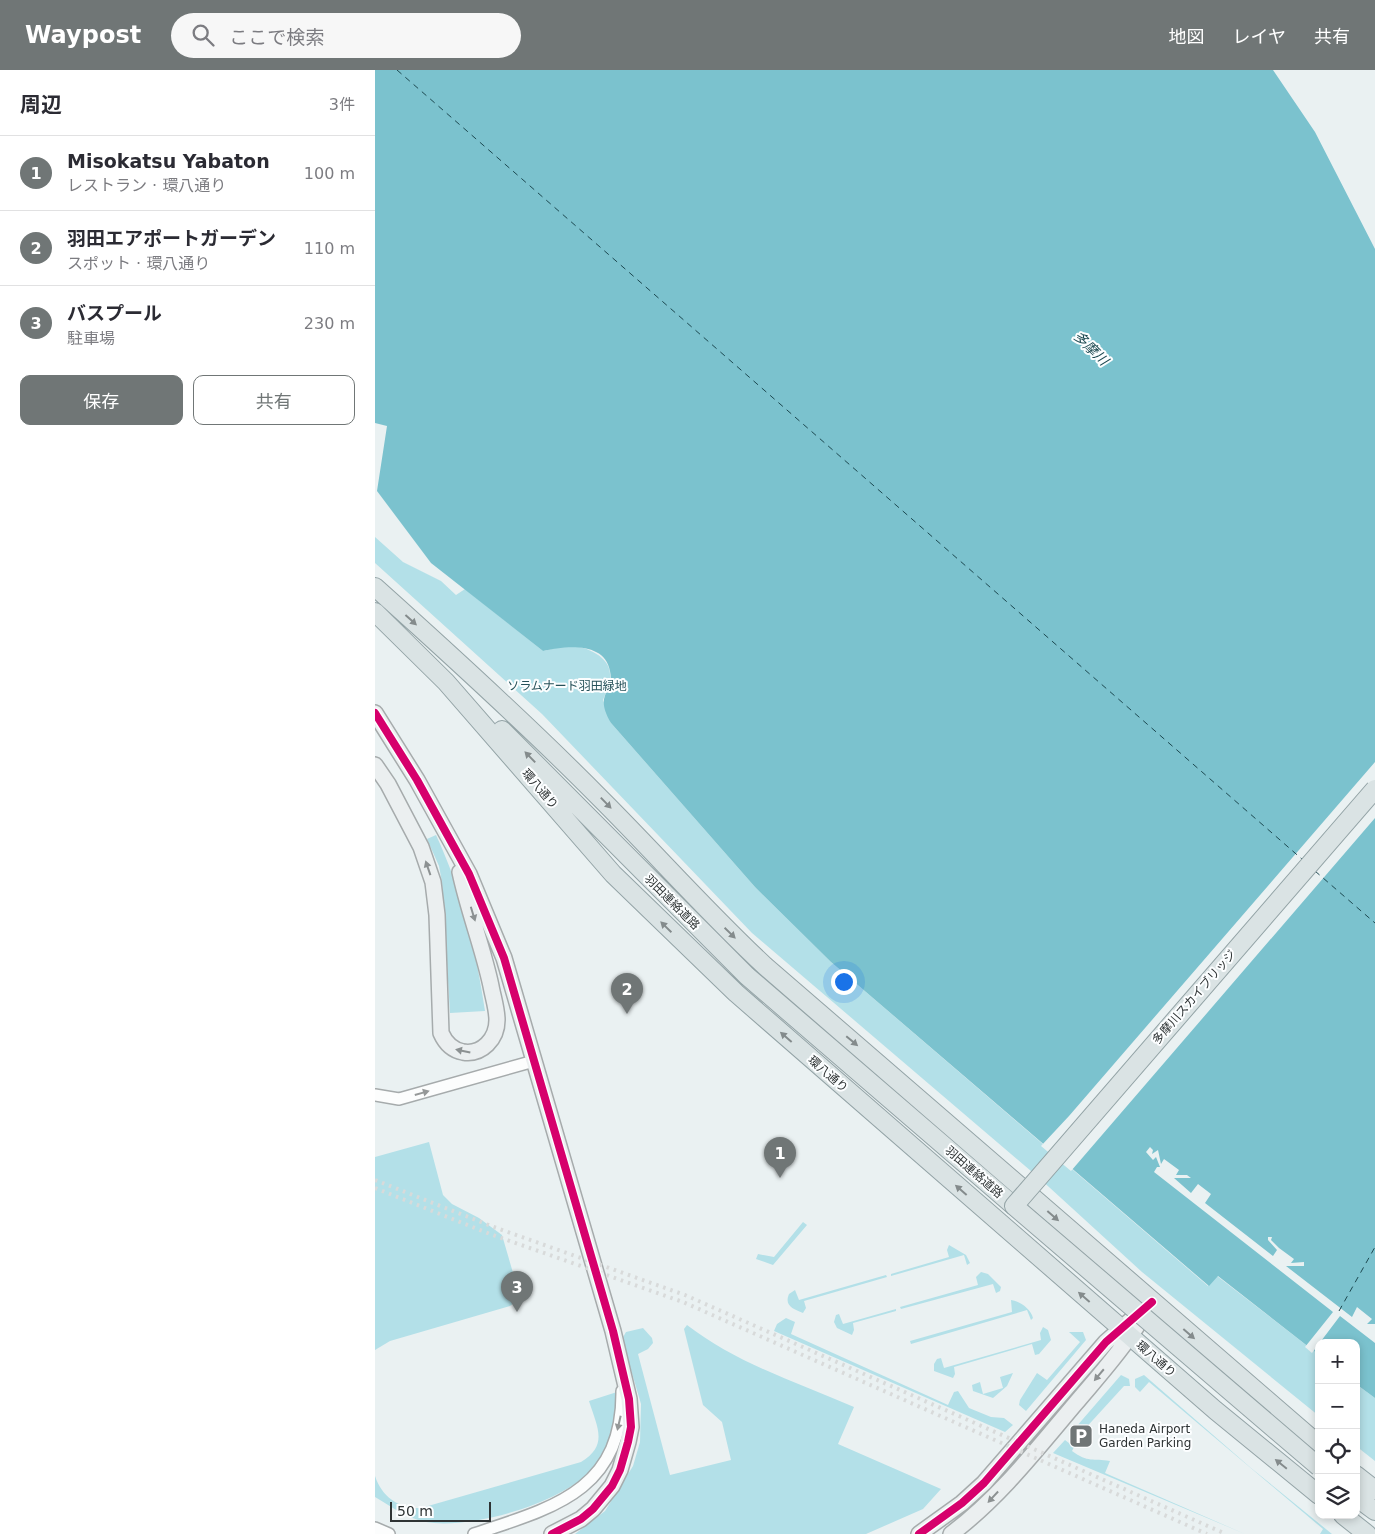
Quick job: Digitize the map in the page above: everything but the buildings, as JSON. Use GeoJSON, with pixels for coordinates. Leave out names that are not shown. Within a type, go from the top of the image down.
{"type":"FeatureCollection","features":[{"type":"Feature","properties":{"kind":"main road"},"geometry":{"type":"LineString","coordinates":[[375,587],[510,708],[603,800],[731,935],[812,1008],[1315,1442]]}},
{"type":"Feature","properties":{"kind":"main road","name":"環八通り"},"geometry":{"type":"LineString","coordinates":[[375,612],[447,682],[613,874],[736,993],[1125,1333],[1315,1492]]}},
{"type":"Feature","properties":{"kind":"main road"},"geometry":{"type":"LineString","coordinates":[[447,682],[519,746],[637,867]]}},
{"type":"Feature","properties":{"kind":"main road"},"geometry":{"type":"LineString","coordinates":[[510,708],[637,867]]}},
{"type":"Feature","properties":{"kind":"main road","name":"多摩川スカイブリッジ"},"geometry":{"type":"LineString","coordinates":[[1013,1206],[1375,789]]}},
{"type":"Feature","properties":{"kind":"main road","name":"羽田連絡道路"},"geometry":{"type":"LineString","coordinates":[[637,867],[747,976],[1315,1465]]}},
{"type":"Feature","properties":{"kind":"main road"},"geometry":{"type":"LineString","coordinates":[[1360,1478],[1375,1490]]}},
{"type":"Feature","properties":{"kind":"main road"},"geometry":{"type":"LineString","coordinates":[[1360,1500],[1375,1511]]}},
{"type":"Feature","properties":{"kind":"main road"},"geometry":{"type":"LineString","coordinates":[[1348,1519],[1367,1534]]}},
{"type":"Feature","properties":{"kind":"street"},"geometry":{"type":"LineString","coordinates":[[375,713],[417,780],[469,874],[492,927],[514,988],[613,1331],[629,1399],[631,1427],[620,1470],[612,1486],[593,1509],[568,1527],[552,1534]]}},
{"type":"Feature","properties":{"kind":"street"},"geometry":{"type":"LineString","coordinates":[[375,765],[388,784],[421,847],[433,882],[437,915],[441,1033],[451,1046],[458,1051],[469,1053],[479,1051],[488,1044],[497,1021],[489,980],[455,850]]}},
{"type":"Feature","properties":{"kind":"street"},"geometry":{"type":"LineString","coordinates":[[375,1096],[399,1099],[534,1061]]}},
{"type":"Feature","properties":{"kind":"street"},"geometry":{"type":"LineString","coordinates":[[951,1534],[982,1508],[1001,1488],[1152,1302]]}},
{"type":"Feature","properties":{"kind":"street"},"geometry":{"type":"LineString","coordinates":[[919,1534],[962,1503],[983,1483],[1105,1342],[1125,1333]]}},
{"type":"Feature","properties":{"kind":"street"},"geometry":{"type":"LineString","coordinates":[[474,1534],[553,1507],[587,1483],[605,1460],[615,1440],[621,1416],[622,1374]]}},
{"type":"Feature","properties":{"kind":"street"},"geometry":{"type":"LineString","coordinates":[[375,1528],[389,1534]]}},
{"type":"Feature","properties":{"kind":"green space","name":"ソラムナード羽田緑地"},"geometry":{"type":"Polygon","coordinates":[[[375,537],[403,562],[441,581],[456,595],[465,589],[543,651],[571,646],[590,650],[602,658],[609,668],[610,674],[609,684],[603,700],[611,723],[755,887],[831,962],[1208,1286],[1217,1276],[1315,1352],[1315,1413],[1142,1272],[1038,1177],[752,933],[542,714],[375,563],[375,537]]]}},
{"type":"Feature","properties":{"kind":"green space"},"geometry":{"type":"Polygon","coordinates":[[[436,835],[461,899],[477,966],[485,1011],[450,1013],[442,882],[439,866],[427,839],[436,835]]]}},
{"type":"Feature","properties":{"kind":"green space"},"geometry":{"type":"Polygon","coordinates":[[[429,1142],[443,1195],[452,1204],[479,1218],[502,1235],[518,1290],[514,1303],[510,1306],[390,1341],[375,1350],[375,1157],[429,1142]]]}},
{"type":"Feature","properties":{"kind":"green space"},"geometry":{"type":"Polygon","coordinates":[[[803,1222],[807,1225],[773,1265],[756,1259],[758,1254],[774,1257],[803,1222]]]}},
{"type":"Feature","properties":{"kind":"green space"},"geometry":{"type":"Polygon","coordinates":[[[949,1245],[966,1255],[970,1263],[967,1265],[964,1255],[891,1276],[891,1274],[949,1257],[947,1250],[949,1245]]]}},
{"type":"Feature","properties":{"kind":"green space"},"geometry":{"type":"Polygon","coordinates":[[[981,1272],[988,1274],[1001,1287],[1000,1291],[996,1293],[993,1284],[901,1309],[900,1307],[978,1285],[976,1277],[981,1272]]]}},
{"type":"Feature","properties":{"kind":"green space"},"geometry":{"type":"Polygon","coordinates":[[[886,1275],[887,1277],[804,1301],[806,1308],[803,1313],[790,1306],[788,1301],[789,1294],[795,1290],[799,1300],[886,1275]]]}},
{"type":"Feature","properties":{"kind":"green space"},"geometry":{"type":"Polygon","coordinates":[[[1011,1300],[1025,1306],[1033,1318],[1031,1320],[1027,1310],[911,1344],[910,1341],[1012,1312],[1011,1300]]]}},
{"type":"Feature","properties":{"kind":"green space"},"geometry":{"type":"Polygon","coordinates":[[[896,1309],[896,1311],[853,1323],[854,1330],[852,1335],[837,1328],[834,1322],[836,1315],[839,1314],[843,1324],[896,1309]]]}},
{"type":"Feature","properties":{"kind":"green space"},"geometry":{"type":"Polygon","coordinates":[[[786,1318],[795,1322],[791,1334],[948,1405],[954,1392],[958,1391],[969,1408],[991,1417],[1004,1418],[1013,1425],[1005,1432],[774,1331],[777,1324],[786,1318]]]}},
{"type":"Feature","properties":{"kind":"green space"},"geometry":{"type":"Polygon","coordinates":[[[687,1325],[747,1361],[789,1381],[854,1407],[838,1444],[941,1489],[923,1509],[866,1534],[575,1534],[605,1511],[633,1466],[640,1442],[641,1404],[622,1339],[626,1332],[643,1328],[652,1338],[653,1343],[648,1349],[638,1354],[670,1475],[731,1460],[722,1422],[703,1405],[684,1329],[687,1325]]]}},
{"type":"Feature","properties":{"kind":"green space"},"geometry":{"type":"Polygon","coordinates":[[[1043,1327],[1048,1330],[1051,1340],[1039,1354],[1035,1355],[1032,1344],[954,1367],[955,1374],[953,1378],[934,1371],[934,1364],[937,1359],[941,1358],[944,1368],[1041,1340],[1040,1333],[1043,1327]]]}},
{"type":"Feature","properties":{"kind":"green space"},"geometry":{"type":"Polygon","coordinates":[[[1069,1332],[1083,1332],[1086,1340],[1026,1411],[1019,1405],[1020,1400],[1037,1373],[1047,1380],[1080,1342],[1069,1332]]]}},
{"type":"Feature","properties":{"kind":"green space"},"geometry":{"type":"Polygon","coordinates":[[[1013,1373],[1007,1386],[993,1398],[973,1391],[972,1385],[980,1382],[983,1394],[1003,1388],[1000,1377],[1013,1373]]]}},
{"type":"Feature","properties":{"kind":"green space"},"geometry":{"type":"Polygon","coordinates":[[[1121,1375],[1129,1379],[1130,1386],[1124,1386],[1082,1432],[1076,1427],[1121,1375]]]}},
{"type":"Feature","properties":{"kind":"green space"},"geometry":{"type":"Polygon","coordinates":[[[1144,1375],[1251,1468],[1332,1534],[1320,1534],[1323,1529],[1149,1382],[1140,1392],[1135,1387],[1135,1379],[1144,1375]]]}},
{"type":"Feature","properties":{"kind":"green space"},"geometry":{"type":"Polygon","coordinates":[[[1360,1387],[1375,1398],[1375,1461],[1360,1449],[1360,1387]]]}},
{"type":"Feature","properties":{"kind":"green space"},"geometry":{"type":"Polygon","coordinates":[[[617,1392],[612,1431],[600,1459],[580,1480],[562,1492],[540,1502],[491,1518],[445,1523],[426,1522],[412,1518],[375,1497],[375,1476],[382,1490],[392,1500],[413,1508],[421,1508],[581,1462],[590,1456],[598,1442],[597,1427],[589,1401],[617,1392]]]}},
{"type":"Feature","properties":{"kind":"green space"},"geometry":{"type":"Polygon","coordinates":[[[1065,1440],[1074,1447],[1072,1451],[1082,1457],[1110,1461],[1105,1473],[1245,1534],[1053,1453],[1065,1440]]]}},
{"type":"Feature","properties":{"kind":"water","name":"多摩川"},"geometry":{"type":"Polygon","coordinates":[[[375,70],[1273,70],[1315,132],[1375,249],[1375,1398],[1360,1387],[1360,1339],[1315,1339],[1315,1352],[1218,1276],[1209,1286],[831,962],[755,887],[611,723],[604,705],[604,699],[611,679],[607,661],[592,650],[583,648],[572,647],[543,651],[431,563],[377,491],[387,426],[375,423],[375,70]]]}},
{"type":"Feature","properties":{"kind":"pier"},"geometry":{"type":"Polygon","coordinates":[[[1375,762],[1375,818],[1071,1171],[1041,1146],[1375,762]]]}},
{"type":"Feature","properties":{"kind":"pier"},"geometry":{"type":"Polygon","coordinates":[[[1150,1147],[1153,1150],[1152,1154],[1158,1150],[1161,1164],[1164,1159],[1179,1170],[1176,1175],[1187,1175],[1191,1178],[1174,1178],[1191,1193],[1198,1184],[1211,1194],[1205,1203],[1273,1256],[1277,1250],[1268,1240],[1268,1237],[1272,1237],[1271,1240],[1279,1248],[1294,1259],[1291,1263],[1304,1262],[1304,1266],[1286,1266],[1352,1317],[1357,1307],[1372,1319],[1367,1324],[1375,1324],[1375,1343],[1340,1316],[1323,1339],[1315,1339],[1315,1349],[1312,1353],[1305,1347],[1333,1312],[1154,1172],[1157,1167],[1160,1167],[1156,1157],[1153,1160],[1146,1152],[1150,1147]]]}},
{"type":"Feature","properties":{"kind":"ferry route"},"geometry":{"type":"LineString","coordinates":[[397,70],[1303,860]]}},
{"type":"Feature","properties":{"kind":"ferry route"},"geometry":{"type":"LineString","coordinates":[[1315,871],[1375,923]]}},
{"type":"Feature","properties":{"kind":"ferry route"},"geometry":{"type":"LineString","coordinates":[[1339,1311],[1375,1247]]}},
{"type":"Feature","properties":{"kind":"railway"},"geometry":{"type":"LineString","coordinates":[[375,1180],[491,1226],[685,1295],[1226,1534]]}},
{"type":"Feature","properties":{"kind":"railway"},"geometry":{"type":"LineString","coordinates":[[375,1188],[490,1234],[683,1302],[1207,1534]]}},
{"type":"Feature","properties":{"kind":"cycle path"},"geometry":{"type":"LineString","coordinates":[[375,713],[417,780],[469,874],[504,958],[613,1331],[629,1399],[631,1427],[620,1470],[612,1486],[593,1509],[581,1519],[552,1534]]}},
{"type":"Feature","properties":{"kind":"cycle path"},"geometry":{"type":"LineString","coordinates":[[919,1534],[962,1503],[984,1483],[1106,1342],[1152,1302]]}},
{"type":"Feature","properties":{"kind":"place","name":"羽田エアポートガーデン"},"geometry":{"type":"Point","coordinates":[627,1014]}},
{"type":"Feature","properties":{"kind":"place","name":"Misokatsu Yabaton"},"geometry":{"type":"Point","coordinates":[780,1178]}},
{"type":"Feature","properties":{"kind":"place","name":"バスプール"},"geometry":{"type":"Point","coordinates":[517,1312]}},
{"type":"Feature","properties":{"kind":"place","name":"Haneda Airport Garden Parking"},"geometry":{"type":"Point","coordinates":[1081,1436]}}]}
